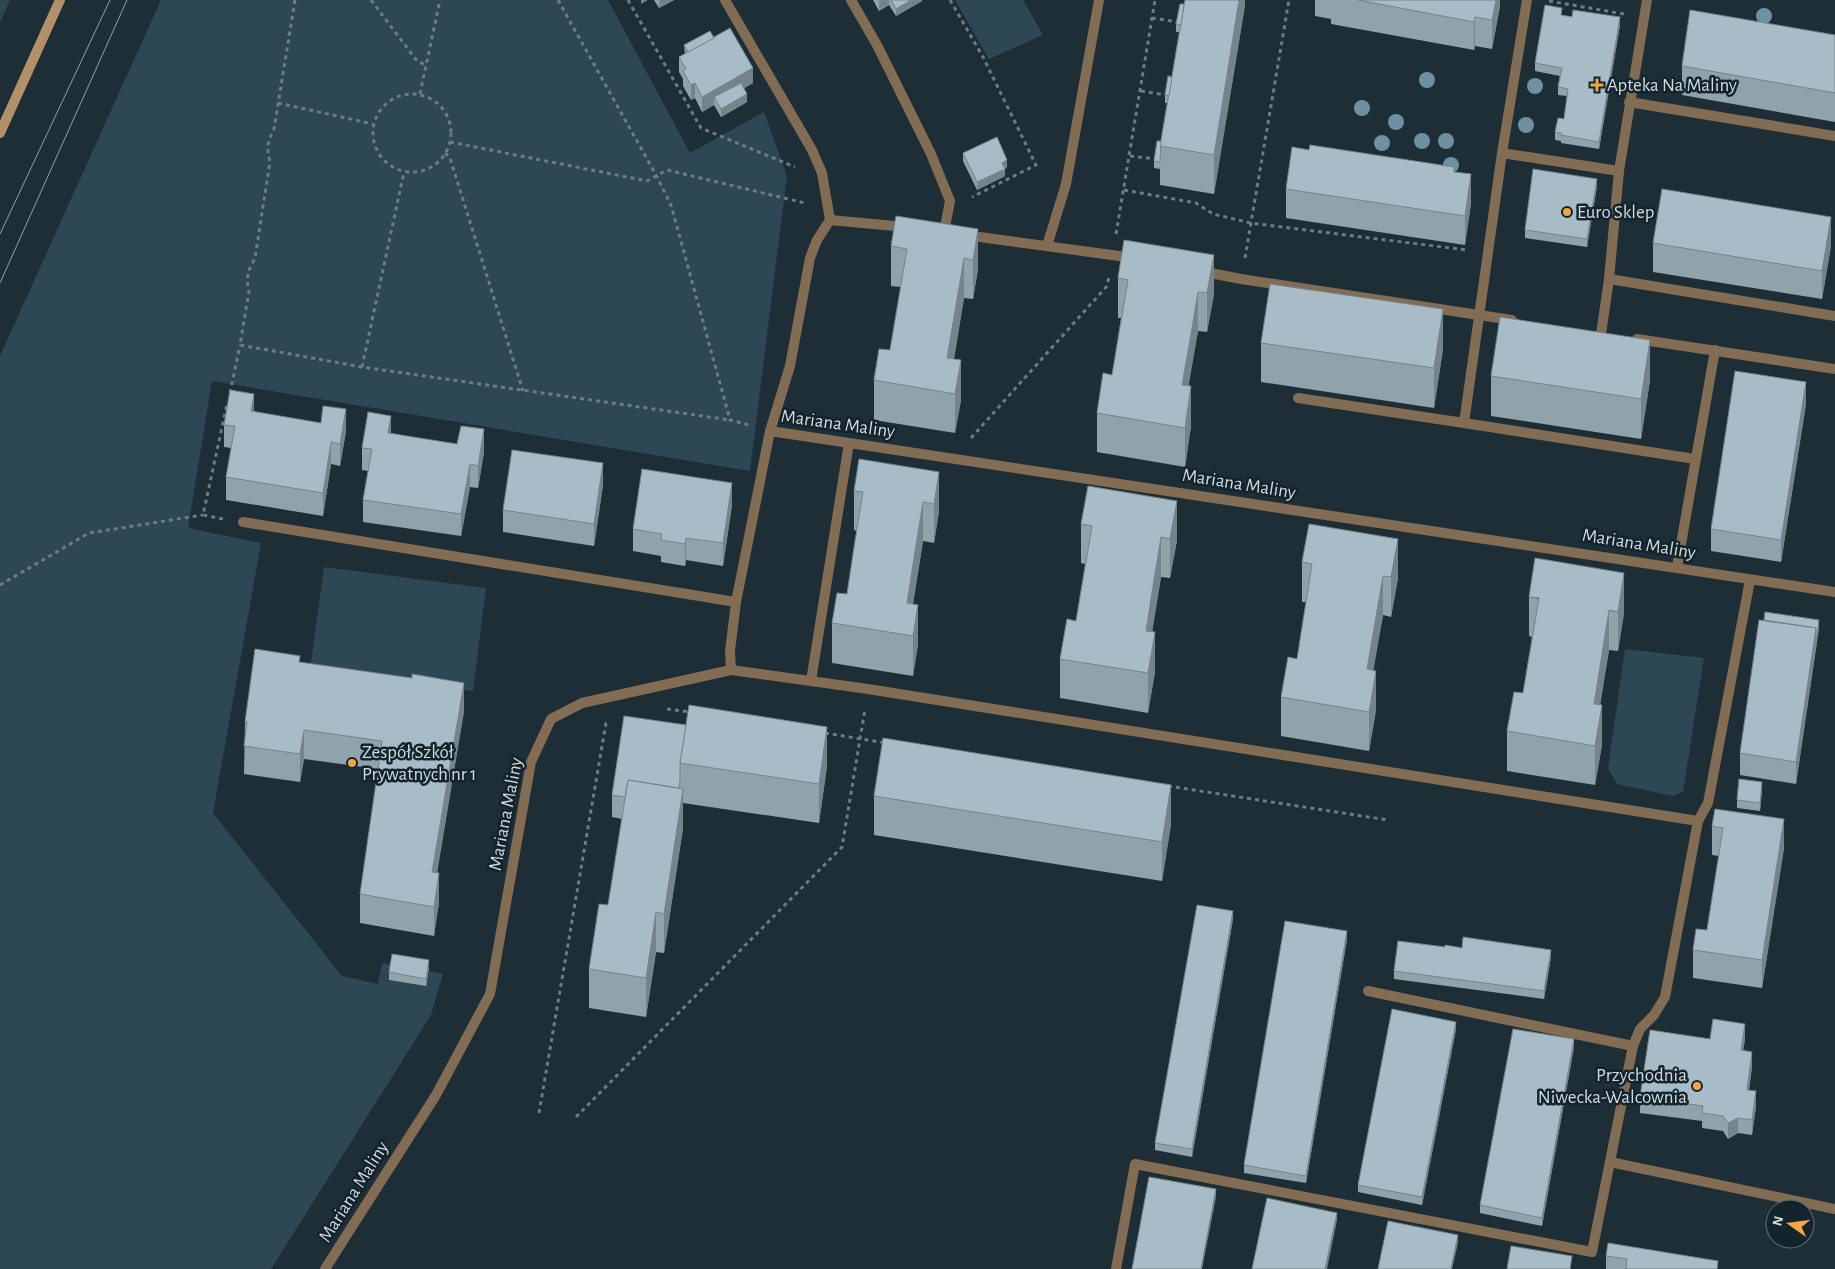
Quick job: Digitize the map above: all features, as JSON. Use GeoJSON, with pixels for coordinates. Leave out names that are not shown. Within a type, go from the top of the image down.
{"type":"FeatureCollection","features":[{"type":"Feature","properties":{"kind":"main road"},"geometry":{"type":"LineString","coordinates":[[0,133],[60,0]]}},
{"type":"Feature","properties":{"kind":"street"},"geometry":{"type":"LineString","coordinates":[[725,0],[812,150],[822,173],[830,220],[817,240],[810,258],[790,366],[770,431]]}},
{"type":"Feature","properties":{"kind":"street"},"geometry":{"type":"LineString","coordinates":[[851,0],[877,45],[931,154],[950,201],[940,232],[1112,254],[1140,260]]}},
{"type":"Feature","properties":{"kind":"street"},"geometry":{"type":"LineString","coordinates":[[1048,246],[1066,184],[1099,0]]}},
{"type":"Feature","properties":{"kind":"street"},"geometry":{"type":"LineString","coordinates":[[1464,423],[1502,153],[1527,0]]}},
{"type":"Feature","properties":{"kind":"street"},"geometry":{"type":"LineString","coordinates":[[1601,334],[1609,279],[1619,171],[1647,0]]}},
{"type":"Feature","properties":{"kind":"street"},"geometry":{"type":"LineString","coordinates":[[1629,102],[1835,136]]}},
{"type":"Feature","properties":{"kind":"street"},"geometry":{"type":"LineString","coordinates":[[1502,153],[1619,171]]}},
{"type":"Feature","properties":{"kind":"street"},"geometry":{"type":"LineString","coordinates":[[830,220],[919,228]]}},
{"type":"Feature","properties":{"kind":"street"},"geometry":{"type":"LineString","coordinates":[[1186,268],[1241,279],[1526,322]]}},
{"type":"Feature","properties":{"kind":"street"},"geometry":{"type":"LineString","coordinates":[[1609,279],[1835,316]]}},
{"type":"Feature","properties":{"kind":"street"},"geometry":{"type":"LineString","coordinates":[[1629,338],[1835,368]]}},
{"type":"Feature","properties":{"kind":"street"},"geometry":{"type":"LineString","coordinates":[[1677,568],[1715,350]]}},
{"type":"Feature","properties":{"kind":"street"},"geometry":{"type":"LineString","coordinates":[[1298,398],[1695,459]]}},
{"type":"Feature","properties":{"kind":"street","name":"Mariana Maliny"},"geometry":{"type":"LineString","coordinates":[[325,1269],[436,1095],[490,994],[531,762],[551,719],[582,703],[731,670],[730,651],[736,602],[770,431],[1835,592]]}},
{"type":"Feature","properties":{"kind":"street"},"geometry":{"type":"LineString","coordinates":[[811,680],[849,443]]}},
{"type":"Feature","properties":{"kind":"street"},"geometry":{"type":"LineString","coordinates":[[243,522],[736,602]]}},
{"type":"Feature","properties":{"kind":"street"},"geometry":{"type":"LineString","coordinates":[[1116,1269],[1135,1164],[1592,1252],[1633,1046],[1640,1029],[1654,1015],[1665,997],[1698,821],[1708,803],[1750,580]]}},
{"type":"Feature","properties":{"kind":"street"},"geometry":{"type":"LineString","coordinates":[[731,670],[811,680],[1698,821]]}},
{"type":"Feature","properties":{"kind":"street"},"geometry":{"type":"LineString","coordinates":[[1368,991],[1633,1046]]}},
{"type":"Feature","properties":{"kind":"street"},"geometry":{"type":"LineString","coordinates":[[1610,1162],[1835,1209]]}},
{"type":"Feature","properties":{"kind":"path"},"geometry":{"type":"LineString","coordinates":[[204,515],[240,345],[249,291],[247,281],[249,270],[255,258],[270,162],[266,150],[268,140],[274,129],[295,0]]}},
{"type":"Feature","properties":{"kind":"path"},"geometry":{"type":"LineString","coordinates":[[372,0],[417,61],[426,65]]}},
{"type":"Feature","properties":{"kind":"path"},"geometry":{"type":"LineString","coordinates":[[420,94],[440,0]]}},
{"type":"Feature","properties":{"kind":"path"},"geometry":{"type":"LineString","coordinates":[[558,0],[671,205],[730,420]]}},
{"type":"Feature","properties":{"kind":"path"},"geometry":{"type":"LineString","coordinates":[[628,0],[701,128],[800,170]]}},
{"type":"Feature","properties":{"kind":"path"},"geometry":{"type":"LineString","coordinates":[[950,0],[983,57],[1036,165],[967,199],[950,201]]}},
{"type":"Feature","properties":{"kind":"path"},"geometry":{"type":"LineString","coordinates":[[1241,279],[1289,0]]}},
{"type":"Feature","properties":{"kind":"path"},"geometry":{"type":"LineString","coordinates":[[1541,0],[1644,17]]}},
{"type":"Feature","properties":{"kind":"path"},"geometry":{"type":"LineString","coordinates":[[1152,18],[1178,22]]}},
{"type":"Feature","properties":{"kind":"path"},"geometry":{"type":"LineString","coordinates":[[1141,91],[1166,95]]}},
{"type":"Feature","properties":{"kind":"path"},"geometry":{"type":"LineString","coordinates":[[420,94],[432,99],[442,107],[448,117],[451,130],[450,142],[438,163],[428,169],[404,172],[392,167],[383,159],[374,143],[373,124],[385,103],[402,95],[420,94]]}},
{"type":"Feature","properties":{"kind":"path"},"geometry":{"type":"LineString","coordinates":[[278,103],[373,124]]}},
{"type":"Feature","properties":{"kind":"path"},"geometry":{"type":"LineString","coordinates":[[450,142],[647,181],[667,170],[805,203],[830,220]]}},
{"type":"Feature","properties":{"kind":"path"},"geometry":{"type":"LineString","coordinates":[[445,153],[450,158],[523,391]]}},
{"type":"Feature","properties":{"kind":"path"},"geometry":{"type":"LineString","coordinates":[[1130,156],[1156,159]]}},
{"type":"Feature","properties":{"kind":"path"},"geometry":{"type":"LineString","coordinates":[[362,367],[404,172]]}},
{"type":"Feature","properties":{"kind":"path"},"geometry":{"type":"LineString","coordinates":[[1124,190],[1196,203],[1213,214],[1251,223],[1489,253]]}},
{"type":"Feature","properties":{"kind":"path"},"geometry":{"type":"LineString","coordinates":[[240,345],[362,367],[730,420],[770,431]]}},
{"type":"Feature","properties":{"kind":"path"},"geometry":{"type":"LineString","coordinates":[[0,585],[89,533],[204,515],[243,522]]}},
{"type":"Feature","properties":{"kind":"path"},"geometry":{"type":"LineString","coordinates":[[576,1117],[842,847],[868,690]]}},
{"type":"Feature","properties":{"kind":"path"},"geometry":{"type":"LineString","coordinates":[[659,710],[668,708],[697,713]]}},
{"type":"Feature","properties":{"kind":"path"},"geometry":{"type":"LineString","coordinates":[[539,1113],[606,723],[615,721]]}},
{"type":"Feature","properties":{"kind":"path"},"geometry":{"type":"LineString","coordinates":[[822,733],[889,743]]}},
{"type":"Feature","properties":{"kind":"path"},"geometry":{"type":"LineString","coordinates":[[1162,786],[1388,820]]}},
{"type":"Feature","properties":{"kind":"shaded area"},"geometry":{"type":"Polygon","coordinates":[[[0,0],[10,0],[0,23],[0,0]]]}},
{"type":"Feature","properties":{"kind":"shaded area"},"geometry":{"type":"Polygon","coordinates":[[[161,0],[608,0],[690,153],[764,112],[787,176],[750,471],[212,381],[188,528],[261,543],[213,813],[342,976],[378,984],[382,963],[443,974],[431,1015],[271,1269],[0,1269],[0,356],[161,0]]]}},
{"type":"Feature","properties":{"kind":"shaded area"},"geometry":{"type":"Polygon","coordinates":[[[955,0],[1023,0],[1043,35],[989,59],[955,0]]]}},
{"type":"Feature","properties":{"kind":"shaded area"},"geometry":{"type":"Polygon","coordinates":[[[324,567],[486,588],[473,691],[310,670],[324,567]]]}},
{"type":"Feature","properties":{"kind":"shaded area"},"geometry":{"type":"Polygon","coordinates":[[[1625,649],[1704,658],[1683,792],[1673,796],[1617,784],[1608,768],[1625,649]]]}},
{"type":"Feature","properties":{"kind":"building"},"geometry":{"type":"Polygon","coordinates":[[[891,0],[911,0],[896,9],[891,0]]]}},
{"type":"Feature","properties":{"kind":"building"},"geometry":{"type":"Polygon","coordinates":[[[1185,0],[1239,0],[1214,155],[1160,146],[1185,0]]]}},
{"type":"Feature","properties":{"kind":"building"},"geometry":{"type":"Polygon","coordinates":[[[1358,0],[1496,0],[1492,20],[1475,17],[1474,22],[1358,0]]]}},
{"type":"Feature","properties":{"kind":"building"},"geometry":{"type":"Polygon","coordinates":[[[1180,4],[1184,4],[1181,25],[1176,24],[1180,4]]]}},
{"type":"Feature","properties":{"kind":"building"},"geometry":{"type":"Polygon","coordinates":[[[1545,5],[1562,8],[1561,15],[1572,17],[1573,10],[1620,17],[1599,142],[1561,135],[1561,133],[1555,132],[1558,118],[1564,119],[1568,89],[1558,87],[1562,68],[1535,63],[1545,5]]]}},
{"type":"Feature","properties":{"kind":"building"},"geometry":{"type":"Polygon","coordinates":[[[1690,10],[1835,35],[1835,93],[1682,66],[1690,10]]]}},
{"type":"Feature","properties":{"kind":"building"},"geometry":{"type":"Polygon","coordinates":[[[730,28],[753,68],[702,97],[695,83],[691,85],[683,71],[686,69],[679,57],[730,28]]]}},
{"type":"Feature","properties":{"kind":"building"},"geometry":{"type":"Polygon","coordinates":[[[710,31],[714,38],[688,52],[684,45],[710,31]]]}},
{"type":"Feature","properties":{"kind":"building"},"geometry":{"type":"Polygon","coordinates":[[[1168,76],[1172,77],[1169,96],[1165,95],[1168,76]]]}},
{"type":"Feature","properties":{"kind":"building"},"geometry":{"type":"Polygon","coordinates":[[[741,83],[747,94],[721,109],[714,97],[741,83]]]}},
{"type":"Feature","properties":{"kind":"building"},"geometry":{"type":"Polygon","coordinates":[[[997,137],[1007,160],[1002,163],[1005,169],[977,182],[963,153],[997,137]]]}},
{"type":"Feature","properties":{"kind":"building"},"geometry":{"type":"Polygon","coordinates":[[[1157,141],[1161,141],[1160,162],[1154,161],[1157,141]]]}},
{"type":"Feature","properties":{"kind":"building"},"geometry":{"type":"Polygon","coordinates":[[[1310,145],[1454,167],[1454,172],[1471,174],[1465,216],[1286,189],[1292,147],[1309,150],[1310,145]]]}},
{"type":"Feature","properties":{"kind":"building"},"geometry":{"type":"Polygon","coordinates":[[[1533,169],[1597,179],[1587,239],[1525,230],[1533,169]]]}},
{"type":"Feature","properties":{"kind":"building"},"geometry":{"type":"Polygon","coordinates":[[[1662,189],[1831,217],[1822,271],[1653,243],[1662,189]]]}},
{"type":"Feature","properties":{"kind":"building"},"geometry":{"type":"Polygon","coordinates":[[[896,216],[978,229],[973,260],[964,258],[947,358],[961,360],[955,394],[874,380],[879,349],[890,350],[907,249],[891,246],[896,216]]]}},
{"type":"Feature","properties":{"kind":"building"},"geometry":{"type":"Polygon","coordinates":[[[1124,240],[1214,255],[1207,293],[1198,292],[1182,385],[1191,386],[1185,428],[1097,413],[1103,373],[1112,375],[1128,280],[1118,278],[1124,240]]]}},
{"type":"Feature","properties":{"kind":"building"},"geometry":{"type":"Polygon","coordinates":[[[1270,284],[1443,309],[1434,368],[1261,343],[1270,284]]]}},
{"type":"Feature","properties":{"kind":"building"},"geometry":{"type":"Polygon","coordinates":[[[1500,317],[1650,340],[1641,399],[1491,376],[1500,317]]]}},
{"type":"Feature","properties":{"kind":"building"},"geometry":{"type":"Polygon","coordinates":[[[1735,371],[1806,382],[1781,540],[1711,529],[1735,371]]]}},
{"type":"Feature","properties":{"kind":"building"},"geometry":{"type":"Polygon","coordinates":[[[230,390],[254,394],[251,411],[321,423],[323,406],[346,409],[340,444],[331,442],[323,493],[226,477],[235,426],[224,425],[230,390]]]}},
{"type":"Feature","properties":{"kind":"building"},"geometry":{"type":"Polygon","coordinates":[[[368,412],[391,416],[388,433],[457,444],[461,426],[484,429],[478,466],[470,464],[461,514],[363,500],[372,449],[362,448],[368,412]]]}},
{"type":"Feature","properties":{"kind":"building"},"geometry":{"type":"Polygon","coordinates":[[[512,450],[603,463],[594,524],[503,510],[512,450]]]}},
{"type":"Feature","properties":{"kind":"building"},"geometry":{"type":"Polygon","coordinates":[[[859,459],[939,472],[934,504],[923,502],[915,551],[907,603],[918,605],[913,636],[832,623],[837,593],[847,594],[863,492],[854,491],[859,459]]]}},
{"type":"Feature","properties":{"kind":"building"},"geometry":{"type":"Polygon","coordinates":[[[642,469],[732,483],[723,543],[686,538],[685,544],[661,540],[662,534],[633,529],[642,469]]]}},
{"type":"Feature","properties":{"kind":"building"},"geometry":{"type":"Polygon","coordinates":[[[1088,486],[1177,501],[1170,539],[1161,537],[1146,631],[1155,632],[1148,673],[1060,659],[1067,619],[1076,621],[1092,526],[1081,524],[1088,486]]]}},
{"type":"Feature","properties":{"kind":"building"},"geometry":{"type":"Polygon","coordinates":[[[1309,524],[1398,539],[1391,577],[1383,576],[1367,669],[1376,671],[1369,712],[1281,697],[1288,657],[1297,659],[1312,564],[1302,562],[1309,524]]]}},
{"type":"Feature","properties":{"kind":"building"},"geometry":{"type":"Polygon","coordinates":[[[1535,558],[1624,573],[1618,612],[1609,610],[1594,704],[1602,705],[1595,746],[1507,731],[1514,692],[1523,693],[1539,598],[1529,597],[1535,558]]]}},
{"type":"Feature","properties":{"kind":"building"},"geometry":{"type":"Polygon","coordinates":[[[1765,612],[1819,620],[1816,643],[1816,628],[1764,620],[1765,612]]]}},
{"type":"Feature","properties":{"kind":"building"},"geometry":{"type":"Polygon","coordinates":[[[1759,620],[1816,628],[1796,762],[1740,753],[1759,620]]]}},
{"type":"Feature","properties":{"kind":"building"},"geometry":{"type":"Polygon","coordinates":[[[255,649],[300,656],[299,662],[412,678],[412,674],[464,683],[432,872],[439,873],[434,907],[360,894],[382,741],[304,730],[300,754],[244,746],[247,722],[245,722],[255,649]]]}},
{"type":"Feature","properties":{"kind":"building"},"geometry":{"type":"Polygon","coordinates":[[[689,705],[827,727],[819,784],[680,763],[689,705]]]}},
{"type":"Feature","properties":{"kind":"building"},"geometry":{"type":"Polygon","coordinates":[[[624,716],[686,725],[680,763],[679,788],[628,780],[625,797],[612,795],[624,716]]]}},
{"type":"Feature","properties":{"kind":"building"},"geometry":{"type":"Polygon","coordinates":[[[883,738],[1171,785],[1162,842],[874,796],[883,738]]]}},
{"type":"Feature","properties":{"kind":"building"},"geometry":{"type":"Polygon","coordinates":[[[1739,779],[1762,782],[1760,803],[1737,800],[1739,779]]]}},
{"type":"Feature","properties":{"kind":"building"},"geometry":{"type":"Polygon","coordinates":[[[628,780],[683,789],[664,914],[656,912],[646,978],[589,969],[599,904],[608,905],[628,780]]]}},
{"type":"Feature","properties":{"kind":"building"},"geometry":{"type":"Polygon","coordinates":[[[1715,809],[1784,819],[1762,960],[1693,950],[1696,929],[1707,930],[1723,828],[1712,826],[1715,809]]]}},
{"type":"Feature","properties":{"kind":"building"},"geometry":{"type":"Polygon","coordinates":[[[1197,905],[1233,911],[1192,1149],[1155,1143],[1197,905]]]}},
{"type":"Feature","properties":{"kind":"building"},"geometry":{"type":"Polygon","coordinates":[[[1285,921],[1347,931],[1306,1176],[1244,1165],[1285,921]]]}},
{"type":"Feature","properties":{"kind":"building"},"geometry":{"type":"Polygon","coordinates":[[[1463,937],[1551,950],[1544,991],[1394,971],[1398,941],[1462,948],[1463,937]]]}},
{"type":"Feature","properties":{"kind":"building"},"geometry":{"type":"Polygon","coordinates":[[[392,954],[429,960],[426,979],[389,972],[392,954]]]}},
{"type":"Feature","properties":{"kind":"building"},"geometry":{"type":"Polygon","coordinates":[[[1392,1009],[1456,1022],[1422,1197],[1358,1185],[1392,1009]]]}},
{"type":"Feature","properties":{"kind":"building","name":"Przychodnia Niwecka-Walcownia"},"geometry":{"type":"Polygon","coordinates":[[[1713,1019],[1745,1024],[1741,1050],[1752,1052],[1747,1090],[1756,1091],[1752,1120],[1738,1118],[1728,1123],[1723,1116],[1702,1113],[1703,1106],[1640,1097],[1650,1030],[1710,1039],[1713,1019]]]}},
{"type":"Feature","properties":{"kind":"building"},"geometry":{"type":"Polygon","coordinates":[[[1513,1029],[1574,1039],[1542,1218],[1480,1205],[1513,1029]]]}},
{"type":"Feature","properties":{"kind":"building"},"geometry":{"type":"Polygon","coordinates":[[[1149,1177],[1216,1189],[1201,1269],[1132,1269],[1149,1177]]]}},
{"type":"Feature","properties":{"kind":"building"},"geometry":{"type":"Polygon","coordinates":[[[1267,1198],[1337,1213],[1325,1269],[1252,1269],[1267,1198]]]}},
{"type":"Feature","properties":{"kind":"building"},"geometry":{"type":"Polygon","coordinates":[[[1388,1221],[1458,1235],[1451,1269],[1378,1269],[1388,1221]]]}},
{"type":"Feature","properties":{"kind":"building"},"geometry":{"type":"Polygon","coordinates":[[[1608,1243],[1718,1261],[1717,1269],[1626,1269],[1627,1259],[1606,1256],[1608,1243]]]}},
{"type":"Feature","properties":{"kind":"building"},"geometry":{"type":"Polygon","coordinates":[[[1511,1246],[1572,1256],[1570,1269],[1507,1269],[1511,1246]]]}},
{"type":"Feature","properties":{"kind":"tram line"},"geometry":{"type":"LineString","coordinates":[[0,234],[110,0]]}},
{"type":"Feature","properties":{"kind":"tram line"},"geometry":{"type":"LineString","coordinates":[[0,283],[127,0]]}},
{"type":"Feature","properties":{"kind":"place","name":"Apteka Na Maliny"},"geometry":{"type":"Point","coordinates":[1597,85]}},
{"type":"Feature","properties":{"kind":"place","name":"Euro Sklep"},"geometry":{"type":"Point","coordinates":[1567,212]}},
{"type":"Feature","properties":{"kind":"place","name":"Zespół Szkół Prywatnych nr 1"},"geometry":{"type":"Point","coordinates":[352,763]}},
{"type":"Feature","properties":{"kind":"place","name":"Przychodnia Niwecka-Walcownia"},"geometry":{"type":"Point","coordinates":[1697,1086]}}]}
